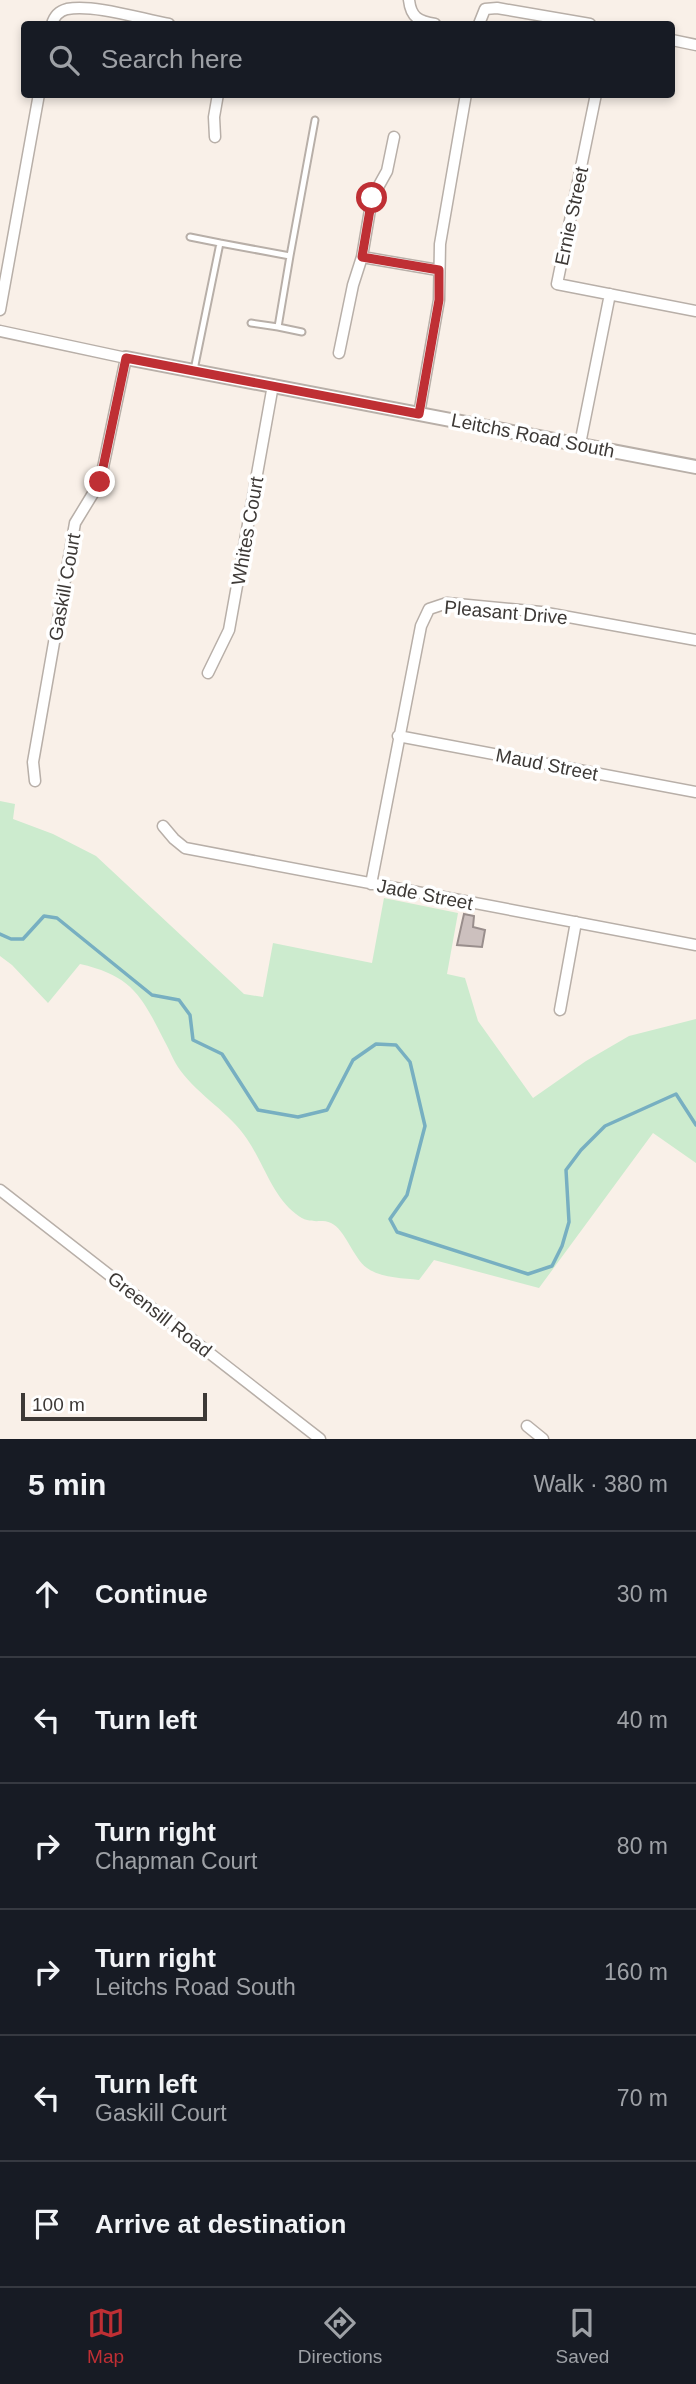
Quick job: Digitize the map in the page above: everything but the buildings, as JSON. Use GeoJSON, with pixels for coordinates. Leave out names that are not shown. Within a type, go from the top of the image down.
{"type":"FeatureCollection","features":[{"type":"Feature","properties":{"kind":"street"},"geometry":{"type":"LineString","coordinates":[[409,0],[412,14],[418,21]]}},
{"type":"Feature","properties":{"kind":"street"},"geometry":{"type":"LineString","coordinates":[[54,21],[66,5],[153,21]]}},
{"type":"Feature","properties":{"kind":"street"},"geometry":{"type":"LineString","coordinates":[[480,21],[485,9],[497,8],[573,21]]}},
{"type":"Feature","properties":{"kind":"street"},"geometry":{"type":"LineString","coordinates":[[675,41],[696,45]]}},
{"type":"Feature","properties":{"kind":"street"},"geometry":{"type":"LineString","coordinates":[[0,310],[38,98]]}},
{"type":"Feature","properties":{"kind":"street"},"geometry":{"type":"LineString","coordinates":[[215,137],[214,117],[217,98]]}},
{"type":"Feature","properties":{"kind":"street"},"geometry":{"type":"LineString","coordinates":[[419,414],[439,300],[440,244],[465,98]]}},
{"type":"Feature","properties":{"kind":"street","name":"Ernie Street"},"geometry":{"type":"LineString","coordinates":[[595,98],[557,284],[610,294]]}},
{"type":"Feature","properties":{"kind":"street"},"geometry":{"type":"LineString","coordinates":[[339,353],[353,285],[362,257],[372,198],[387,171],[394,136]]}},
{"type":"Feature","properties":{"kind":"street"},"geometry":{"type":"LineString","coordinates":[[362,257],[439,270]]}},
{"type":"Feature","properties":{"kind":"street"},"geometry":{"type":"LineString","coordinates":[[580,444],[610,294],[696,312]]}},
{"type":"Feature","properties":{"kind":"street","name":"Leitchs Road South"},"geometry":{"type":"LineString","coordinates":[[0,331],[126,358],[696,467]]}},
{"type":"Feature","properties":{"kind":"street","name":"Gaskill Court"},"geometry":{"type":"LineString","coordinates":[[35,781],[33,762],[75,523],[100,482],[126,358]]}},
{"type":"Feature","properties":{"kind":"street","name":"Whites Court"},"geometry":{"type":"LineString","coordinates":[[208,673],[229,630],[273,385]]}},
{"type":"Feature","properties":{"kind":"street","name":"Pleasant Drive"},"geometry":{"type":"LineString","coordinates":[[371,884],[421,626],[429,609],[439,604],[541,612],[696,640]]}},
{"type":"Feature","properties":{"kind":"street","name":"Maud Street"},"geometry":{"type":"LineString","coordinates":[[398,736],[696,792]]}},
{"type":"Feature","properties":{"kind":"street","name":"Jade Street"},"geometry":{"type":"LineString","coordinates":[[163,826],[185,848],[696,945]]}},
{"type":"Feature","properties":{"kind":"street"},"geometry":{"type":"LineString","coordinates":[[560,1010],[576,922]]}},
{"type":"Feature","properties":{"kind":"street","name":"Greensill Road"},"geometry":{"type":"LineString","coordinates":[[0,1190],[320,1439]]}},
{"type":"Feature","properties":{"kind":"street"},"geometry":{"type":"LineString","coordinates":[[527,1426],[544,1439]]}},
{"type":"Feature","properties":{"kind":"lane"},"geometry":{"type":"LineString","coordinates":[[278,327],[315,120]]}},
{"type":"Feature","properties":{"kind":"lane"},"geometry":{"type":"LineString","coordinates":[[190,237],[290,256]]}},
{"type":"Feature","properties":{"kind":"lane"},"geometry":{"type":"LineString","coordinates":[[194,370],[220,243]]}},
{"type":"Feature","properties":{"kind":"lane"},"geometry":{"type":"LineString","coordinates":[[251,323],[302,332]]}},
{"type":"Feature","properties":{"kind":"green space"},"geometry":{"type":"Polygon","coordinates":[[[0,801],[15,804],[13,819],[53,834],[96,856],[244,994],[263,997],[273,943],[372,963],[384,898],[458,913],[447,974],[465,978],[478,1021],[533,1098],[586,1061],[629,1036],[696,1019],[696,1163],[653,1133],[539,1288],[434,1260],[419,1280],[379,1274],[367,1268],[357,1258],[336,1226],[327,1222],[306,1220],[288,1207],[240,1129],[180,1070],[142,1001],[124,982],[98,969],[80,964],[48,1003],[0,956],[0,801]]]}},
{"type":"Feature","properties":{"kind":"waterway"},"geometry":{"type":"LineString","coordinates":[[0,934],[11,939],[23,939],[44,916],[57,918],[152,995],[179,1000],[190,1015],[193,1040],[222,1054],[258,1110],[298,1117],[327,1110],[353,1060],[376,1044],[396,1045],[410,1062],[425,1126],[407,1195],[390,1219],[397,1232],[528,1274],[552,1266],[562,1246],[569,1222],[566,1170],[605,1126],[676,1094],[696,1125]]}},
{"type":"Feature","properties":{"kind":"route"},"geometry":{"type":"LineString","coordinates":[[100,482],[126,358],[419,414],[439,300],[439,270],[362,257],[372,198]]}}]}
